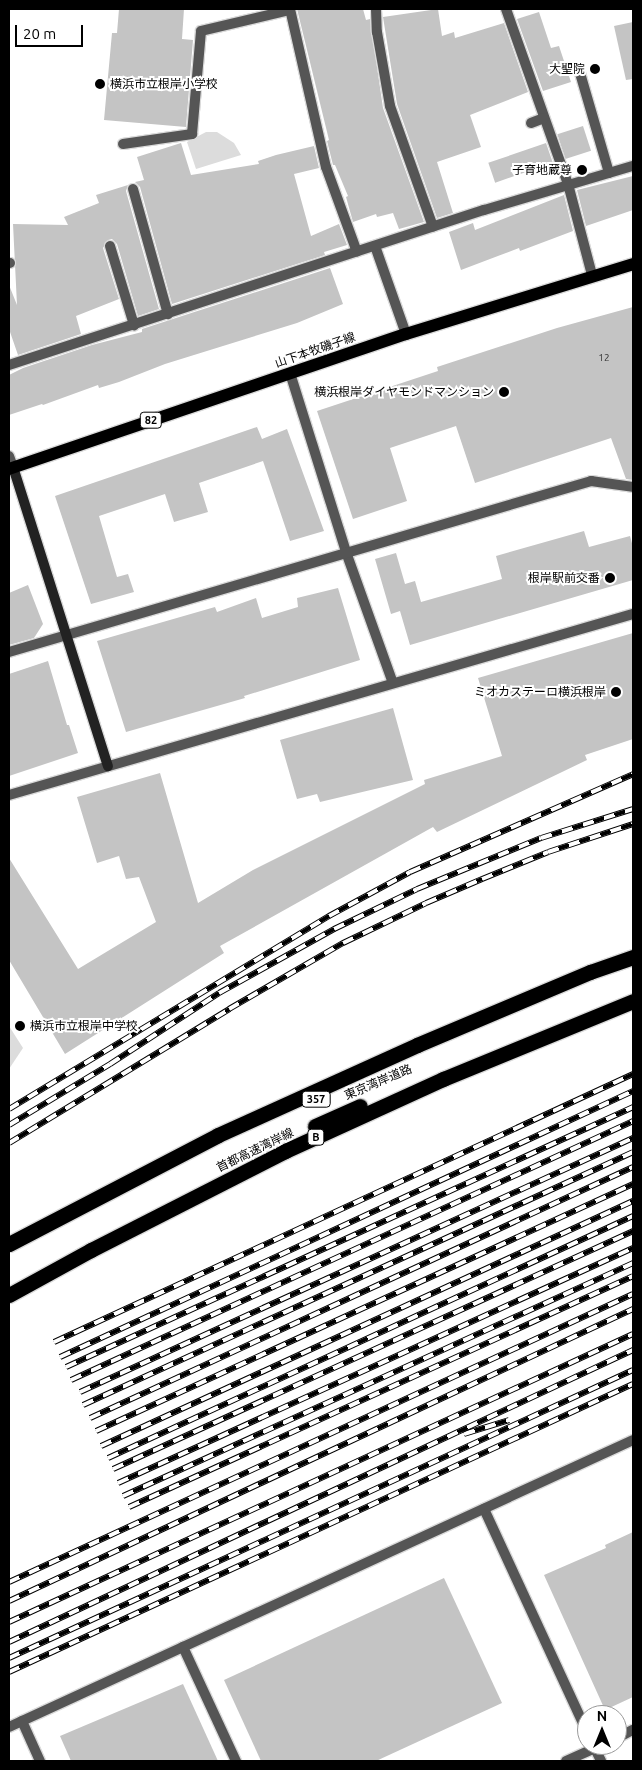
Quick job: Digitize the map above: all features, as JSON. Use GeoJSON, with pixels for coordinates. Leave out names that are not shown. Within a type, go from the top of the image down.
{"type":"FeatureCollection","features":[{"type":"Feature","properties":{"kind":"highway"},"geometry":{"type":"LineString","coordinates":[[9,1244],[218,1135],[417,1045],[590,972],[633,957]]}},
{"type":"Feature","properties":{"kind":"highway","name":"東京湾岸道路"},"geometry":{"type":"LineString","coordinates":[[9,1252],[165,1170],[259,1124],[570,989],[633,965]]}},
{"type":"Feature","properties":{"kind":"highway","name":"東京湾岸道路"},"geometry":{"type":"LineString","coordinates":[[9,1285],[151,1208],[336,1116],[588,1007],[633,990]]}},
{"type":"Feature","properties":{"kind":"highway","name":"首都高速湾岸線"},"geometry":{"type":"LineString","coordinates":[[9,1295],[91,1250],[285,1151],[443,1079],[633,1001]]}},
{"type":"Feature","properties":{"kind":"main road","name":"山下本牧磯子線"},"geometry":{"type":"LineString","coordinates":[[10,464],[406,334],[592,275],[633,264]]}},
{"type":"Feature","properties":{"kind":"street"},"geometry":{"type":"LineString","coordinates":[[123,144],[192,134],[201,31],[290,9],[326,167],[357,252]]}},
{"type":"Feature","properties":{"kind":"street"},"geometry":{"type":"LineString","coordinates":[[376,9],[377,32],[390,106],[433,227]]}},
{"type":"Feature","properties":{"kind":"street"},"geometry":{"type":"LineString","coordinates":[[506,9],[568,184],[592,275]]}},
{"type":"Feature","properties":{"kind":"street"},"geometry":{"type":"LineString","coordinates":[[580,73],[609,173]]}},
{"type":"Feature","properties":{"kind":"street"},"geometry":{"type":"LineString","coordinates":[[532,123],[544,118]]}},
{"type":"Feature","properties":{"kind":"street"},"geometry":{"type":"LineString","coordinates":[[9,365],[433,227],[483,207],[633,166]]}},
{"type":"Feature","properties":{"kind":"street"},"geometry":{"type":"LineString","coordinates":[[132,189],[168,314]]}},
{"type":"Feature","properties":{"kind":"street"},"geometry":{"type":"LineString","coordinates":[[110,246],[134,325]]}},
{"type":"Feature","properties":{"kind":"street"},"geometry":{"type":"LineString","coordinates":[[375,246],[406,334]]}},
{"type":"Feature","properties":{"kind":"street"},"geometry":{"type":"LineString","coordinates":[[290,373],[346,552],[393,683]]}},
{"type":"Feature","properties":{"kind":"street"},"geometry":{"type":"LineString","coordinates":[[10,464],[24,498],[108,766]]}},
{"type":"Feature","properties":{"kind":"street"},"geometry":{"type":"LineString","coordinates":[[9,652],[591,480],[633,487]]}},
{"type":"Feature","properties":{"kind":"street"},"geometry":{"type":"LineString","coordinates":[[9,795],[633,614]]}},
{"type":"Feature","properties":{"kind":"street"},"geometry":{"type":"LineString","coordinates":[[9,1727],[633,1440]]}},
{"type":"Feature","properties":{"kind":"street"},"geometry":{"type":"LineString","coordinates":[[484,1509],[577,1710]]}},
{"type":"Feature","properties":{"kind":"street"},"geometry":{"type":"LineString","coordinates":[[183,1647],[236,1761]]}},
{"type":"Feature","properties":{"kind":"street"},"geometry":{"type":"LineString","coordinates":[[22,1721],[40,1761]]}},
{"type":"Feature","properties":{"kind":"street"},"geometry":{"type":"LineString","coordinates":[[566,1761],[578,1755]]}},
{"type":"Feature","properties":{"kind":"shaded area"},"geometry":{"type":"Polygon","coordinates":[[[206,132],[217,132],[234,143],[241,155],[196,169],[187,142],[206,132]]]}},
{"type":"Feature","properties":{"kind":"shaded area"},"geometry":{"type":"Polygon","coordinates":[[[9,1026],[23,1048],[9,1069],[9,1026]]]}},
{"type":"Feature","properties":{"kind":"building"},"geometry":{"type":"Polygon","coordinates":[[[119,9],[184,9],[182,39],[193,40],[186,127],[104,120],[112,33],[117,33],[119,9]]]}},
{"type":"Feature","properties":{"kind":"building"},"geometry":{"type":"Polygon","coordinates":[[[297,9],[363,9],[366,20],[370,19],[383,108],[424,222],[399,229],[393,213],[377,217],[376,214],[353,222],[346,197],[348,196],[335,165],[333,165],[327,141],[329,140],[297,9]]]}},
{"type":"Feature","properties":{"kind":"building"},"geometry":{"type":"Polygon","coordinates":[[[438,9],[442,36],[454,32],[455,38],[504,23],[528,92],[470,115],[481,147],[437,162],[453,213],[437,218],[397,104],[383,17],[438,9]]]}},
{"type":"Feature","properties":{"kind":"building"},"geometry":{"type":"Polygon","coordinates":[[[539,12],[551,48],[559,46],[571,82],[543,91],[517,19],[539,12]]]}},
{"type":"Feature","properties":{"kind":"building"},"geometry":{"type":"Polygon","coordinates":[[[633,22],[633,79],[626,80],[614,26],[633,22]]]}},
{"type":"Feature","properties":{"kind":"building"},"geometry":{"type":"Polygon","coordinates":[[[583,126],[591,151],[565,159],[557,134],[583,126]]]}},
{"type":"Feature","properties":{"kind":"building"},"geometry":{"type":"Polygon","coordinates":[[[181,143],[191,175],[259,164],[258,161],[276,155],[314,146],[319,168],[294,174],[311,236],[339,224],[347,245],[324,252],[325,255],[172,304],[140,187],[135,182],[144,180],[137,157],[181,143]]]}},
{"type":"Feature","properties":{"kind":"building"},"geometry":{"type":"Polygon","coordinates":[[[546,143],[553,163],[495,183],[488,163],[546,143]]]}},
{"type":"Feature","properties":{"kind":"building"},"geometry":{"type":"Polygon","coordinates":[[[633,176],[633,210],[586,226],[577,190],[633,176]]]}},
{"type":"Feature","properties":{"kind":"building"},"geometry":{"type":"Polygon","coordinates":[[[128,185],[126,191],[159,309],[138,316],[117,244],[112,239],[108,240],[103,248],[119,299],[76,316],[81,334],[18,355],[9,329],[9,285],[17,305],[13,224],[68,225],[64,217],[99,203],[96,195],[128,185]]]}},
{"type":"Feature","properties":{"kind":"building"},"geometry":{"type":"Polygon","coordinates":[[[564,195],[573,231],[520,251],[519,248],[461,270],[449,232],[473,223],[475,230],[564,195]]]}},
{"type":"Feature","properties":{"kind":"building"},"geometry":{"type":"Polygon","coordinates":[[[330,268],[343,304],[297,323],[165,364],[119,382],[99,388],[98,385],[9,415],[9,375],[23,368],[92,345],[142,332],[142,329],[330,268]]]}},
{"type":"Feature","properties":{"kind":"building"},"geometry":{"type":"Polygon","coordinates":[[[633,307],[633,480],[626,479],[611,438],[475,483],[456,426],[390,448],[407,501],[353,519],[317,411],[438,371],[437,367],[557,328],[633,307]]]}},
{"type":"Feature","properties":{"kind":"building"},"geometry":{"type":"Polygon","coordinates":[[[257,427],[262,439],[287,429],[324,531],[290,541],[263,461],[199,483],[208,512],[174,522],[165,494],[99,516],[117,577],[128,574],[134,592],[91,604],[55,496],[257,427]]]}},
{"type":"Feature","properties":{"kind":"building"},"geometry":{"type":"Polygon","coordinates":[[[584,531],[589,547],[630,536],[633,547],[633,580],[410,645],[400,611],[391,614],[375,559],[396,553],[405,584],[415,581],[421,602],[502,579],[496,556],[584,531]]]}},
{"type":"Feature","properties":{"kind":"building"},"geometry":{"type":"Polygon","coordinates":[[[28,585],[43,624],[34,638],[9,645],[9,593],[28,585]]]}},
{"type":"Feature","properties":{"kind":"building"},"geometry":{"type":"Polygon","coordinates":[[[338,588],[360,660],[244,696],[245,698],[126,732],[97,641],[215,607],[217,612],[256,598],[262,618],[298,607],[297,598],[338,588]]]}},
{"type":"Feature","properties":{"kind":"building"},"geometry":{"type":"Polygon","coordinates":[[[633,633],[633,739],[585,755],[587,760],[437,832],[433,827],[220,946],[224,953],[65,1054],[9,960],[9,858],[78,969],[156,922],[139,877],[126,879],[119,856],[97,863],[77,797],[160,773],[198,903],[253,870],[425,784],[424,780],[502,756],[478,678],[633,633]]]}},
{"type":"Feature","properties":{"kind":"building"},"geometry":{"type":"Polygon","coordinates":[[[48,661],[67,725],[69,725],[78,753],[9,776],[9,674],[48,661]]]}},
{"type":"Feature","properties":{"kind":"building"},"geometry":{"type":"Polygon","coordinates":[[[393,708],[413,780],[320,802],[317,794],[297,799],[280,740],[393,708]]]}},
{"type":"Feature","properties":{"kind":"building"},"geometry":{"type":"Polygon","coordinates":[[[633,1532],[633,1697],[616,1705],[603,1705],[544,1575],[606,1548],[605,1545],[633,1532]]]}},
{"type":"Feature","properties":{"kind":"building"},"geometry":{"type":"Polygon","coordinates":[[[444,1578],[502,1703],[376,1761],[261,1761],[224,1680],[444,1578]]]}},
{"type":"Feature","properties":{"kind":"building"},"geometry":{"type":"Polygon","coordinates":[[[183,1684],[218,1761],[71,1761],[60,1736],[183,1684]]]}},
{"type":"Feature","properties":{"kind":"railway"},"geometry":{"type":"LineString","coordinates":[[9,1109],[329,916],[410,872],[633,774]]}},
{"type":"Feature","properties":{"kind":"railway"},"geometry":{"type":"LineString","coordinates":[[9,1125],[110,1064],[219,993],[334,929],[417,889],[541,838],[633,809]]}},
{"type":"Feature","properties":{"kind":"railway"},"geometry":{"type":"LineString","coordinates":[[9,1143],[229,1009],[343,943],[426,903],[482,879],[548,852],[633,824]]}},
{"type":"Feature","properties":{"kind":"railway"},"geometry":{"type":"LineString","coordinates":[[54,1342],[633,1074]]}},
{"type":"Feature","properties":{"kind":"railway"},"geometry":{"type":"LineString","coordinates":[[60,1357],[633,1091]]}},
{"type":"Feature","properties":{"kind":"railway"},"geometry":{"type":"LineString","coordinates":[[66,1367],[633,1107]]}},
{"type":"Feature","properties":{"kind":"railway"},"geometry":{"type":"LineString","coordinates":[[71,1380],[633,1121]]}},
{"type":"Feature","properties":{"kind":"railway"},"geometry":{"type":"LineString","coordinates":[[80,1392],[633,1138]]}},
{"type":"Feature","properties":{"kind":"railway"},"geometry":{"type":"LineString","coordinates":[[83,1405],[633,1152]]}},
{"type":"Feature","properties":{"kind":"railway"},"geometry":{"type":"LineString","coordinates":[[90,1418],[633,1167]]}},
{"type":"Feature","properties":{"kind":"railway"},"geometry":{"type":"LineString","coordinates":[[96,1431],[633,1184]]}},
{"type":"Feature","properties":{"kind":"railway"},"geometry":{"type":"LineString","coordinates":[[101,1446],[633,1201]]}},
{"type":"Feature","properties":{"kind":"railway"},"geometry":{"type":"LineString","coordinates":[[108,1458],[633,1216]]}},
{"type":"Feature","properties":{"kind":"railway"},"geometry":{"type":"LineString","coordinates":[[113,1469],[633,1231]]}},
{"type":"Feature","properties":{"kind":"railway"},"geometry":{"type":"LineString","coordinates":[[118,1483],[633,1248]]}},
{"type":"Feature","properties":{"kind":"railway"},"geometry":{"type":"LineString","coordinates":[[123,1496],[633,1263]]}},
{"type":"Feature","properties":{"kind":"railway"},"geometry":{"type":"LineString","coordinates":[[129,1507],[633,1276]]}},
{"type":"Feature","properties":{"kind":"railway"},"geometry":{"type":"LineString","coordinates":[[9,1582],[633,1294]]}},
{"type":"Feature","properties":{"kind":"railway"},"geometry":{"type":"LineString","coordinates":[[9,1601],[633,1309]]}},
{"type":"Feature","properties":{"kind":"railway"},"geometry":{"type":"LineString","coordinates":[[9,1622],[633,1334]]}},
{"type":"Feature","properties":{"kind":"railway"},"geometry":{"type":"LineString","coordinates":[[9,1642],[633,1350]]}},
{"type":"Feature","properties":{"kind":"railway"},"geometry":{"type":"LineString","coordinates":[[9,1658],[633,1370]]}},
{"type":"Feature","properties":{"kind":"railway"},"geometry":{"type":"LineString","coordinates":[[9,1672],[633,1384]]}},
{"type":"Feature","properties":{"kind":"railway"},"geometry":{"type":"LineString","coordinates":[[464,1434],[509,1420]]}},
{"type":"Feature","properties":{"kind":"place","name":"大聖院"},"geometry":{"type":"Point","coordinates":[595,69]}},
{"type":"Feature","properties":{"kind":"place","name":"横浜市立根岸小学校"},"geometry":{"type":"Point","coordinates":[100,84]}},
{"type":"Feature","properties":{"kind":"place","name":"子育地蔵尊"},"geometry":{"type":"Point","coordinates":[582,170]}},
{"type":"Feature","properties":{"kind":"place","name":"横浜根岸ダイヤモンドマンション"},"geometry":{"type":"Point","coordinates":[504,392]}},
{"type":"Feature","properties":{"kind":"place","name":"根岸駅前交番"},"geometry":{"type":"Point","coordinates":[610,578]}},
{"type":"Feature","properties":{"kind":"place","name":"ミオカステーロ横浜根岸"},"geometry":{"type":"Point","coordinates":[616,692]}},
{"type":"Feature","properties":{"kind":"place","name":"横浜市立根岸中学校"},"geometry":{"type":"Point","coordinates":[20,1026]}}]}
